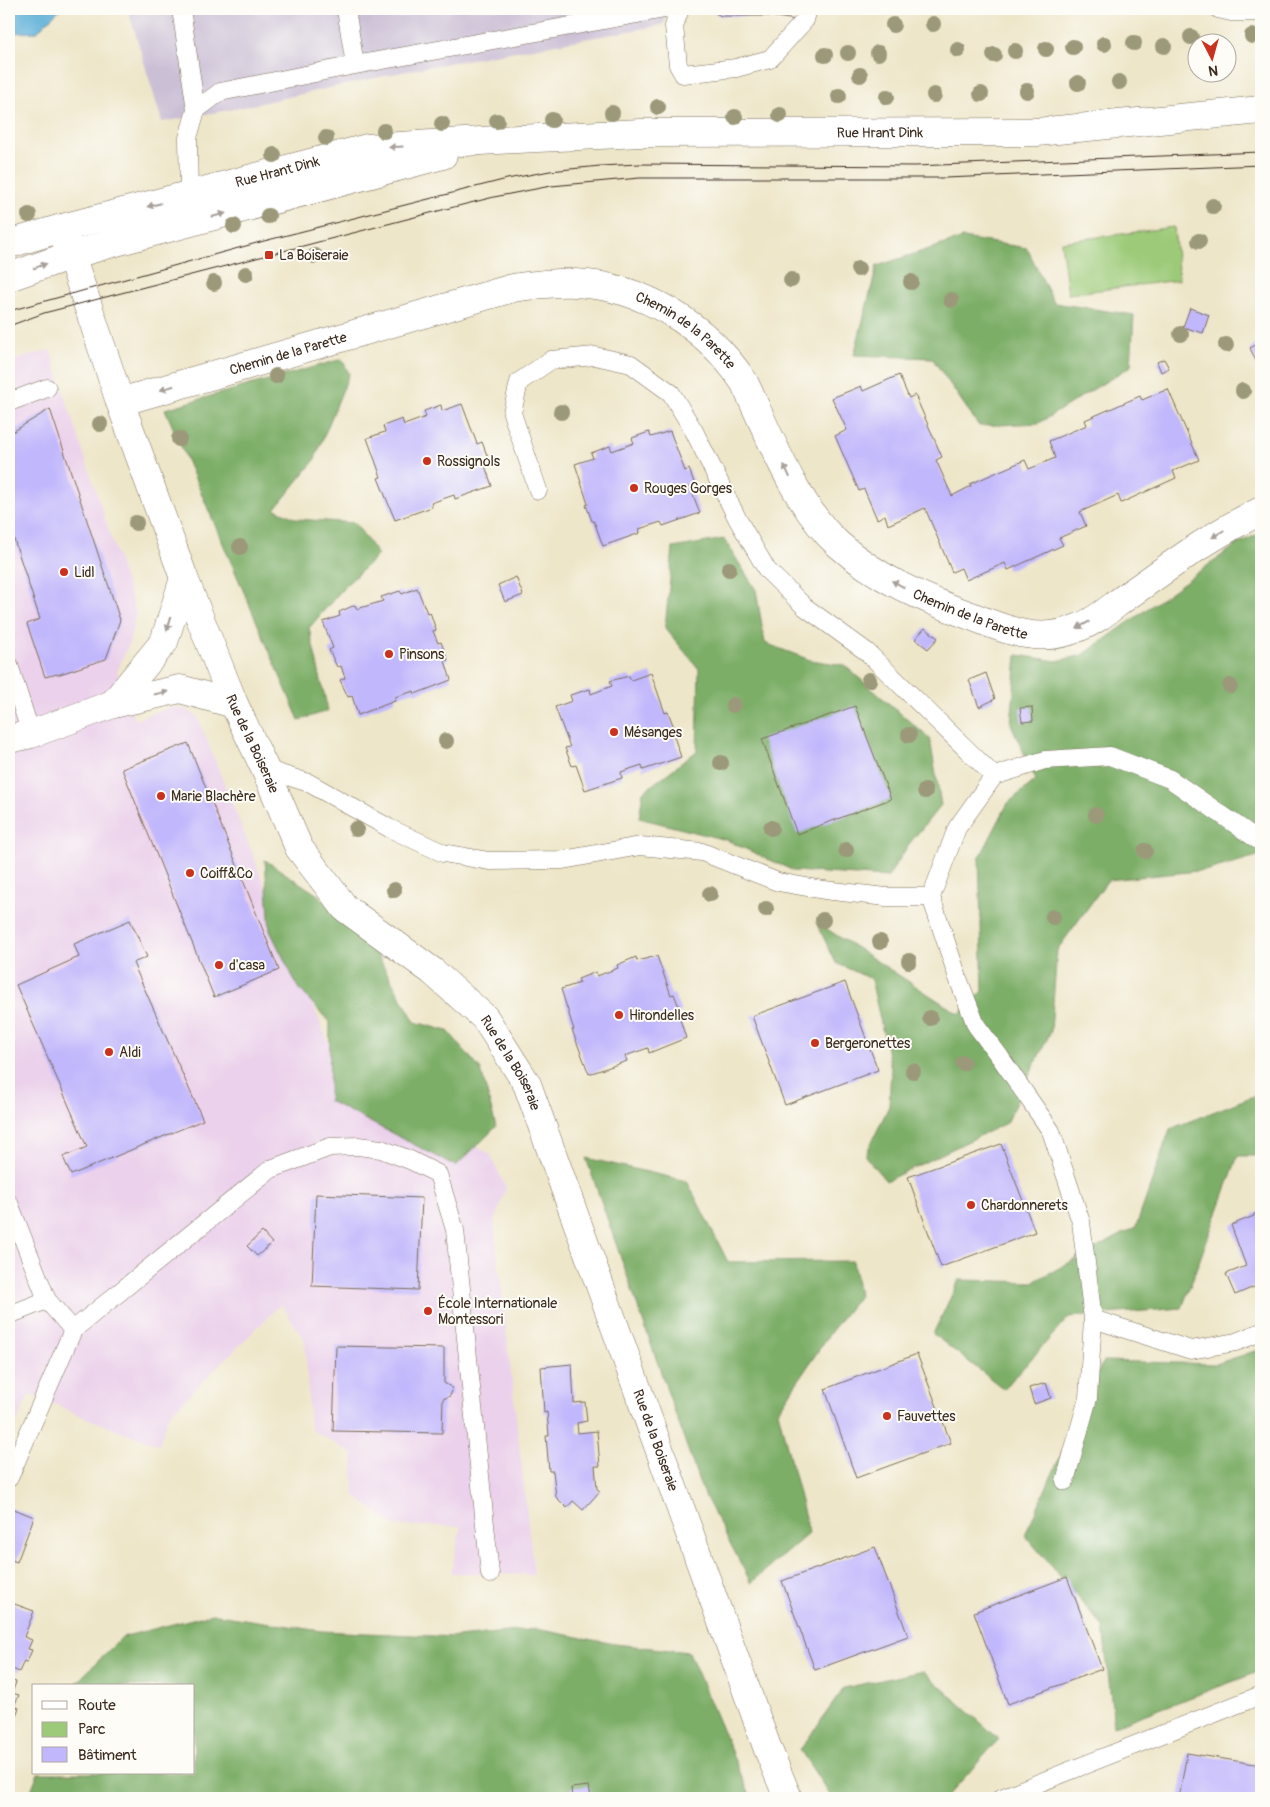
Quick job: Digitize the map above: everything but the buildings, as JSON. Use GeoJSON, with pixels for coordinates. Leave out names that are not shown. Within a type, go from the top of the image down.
{"type":"FeatureCollection","features":[{"type":"Feature","properties":{"kind":"street","name":"Rue Hrant Dink"},"geometry":{"type":"LineString","coordinates":[[62,228],[367,148],[641,133],[1037,132],[1261,110]]}},
{"type":"Feature","properties":{"kind":"street","name":"Rue Hrant Dink"},"geometry":{"type":"LineString","coordinates":[[70,255],[374,175],[497,140]]}},
{"type":"Feature","properties":{"kind":"street"},"geometry":{"type":"LineString","coordinates":[[9,244],[62,228],[120,402]]}},
{"type":"Feature","properties":{"kind":"street"},"geometry":{"type":"LineString","coordinates":[[9,277],[70,255]]}},
{"type":"Feature","properties":{"kind":"street","name":"Chemin de la Parette"},"geometry":{"type":"LineString","coordinates":[[120,402],[513,288],[575,283],[607,287],[636,295],[665,308],[691,325],[734,366],[744,382],[793,484],[813,516],[837,544],[861,563],[898,585],[938,604],[1004,629],[1031,636],[1057,635],[1081,627],[1204,543],[1236,523],[1261,511]]}},
{"type":"Feature","properties":{"kind":"street","name":"Rue de la Boiseraie"},"geometry":{"type":"LineString","coordinates":[[120,402],[184,578],[234,704],[265,769],[299,848],[345,908],[432,971],[485,1018],[527,1084],[767,1747],[788,1798]]}},
{"type":"Feature","properties":{"kind":"street"},"geometry":{"type":"LineString","coordinates":[[113,704],[164,642],[184,578]]}},
{"type":"Feature","properties":{"kind":"street"},"geometry":{"type":"LineString","coordinates":[[20,737],[113,704],[180,689],[234,704]]}},
{"type":"Feature","properties":{"kind":"lane"},"geometry":{"type":"LineString","coordinates":[[180,9],[196,110],[188,138],[189,196]]}},
{"type":"Feature","properties":{"kind":"lane"},"geometry":{"type":"LineString","coordinates":[[346,9],[355,65]]}},
{"type":"Feature","properties":{"kind":"lane"},"geometry":{"type":"LineString","coordinates":[[196,110],[220,92],[355,65],[665,9]]}},
{"type":"Feature","properties":{"kind":"lane"},"geometry":{"type":"LineString","coordinates":[[680,9],[674,26],[678,65],[683,74],[736,68],[770,59],[805,20],[808,9]]}},
{"type":"Feature","properties":{"kind":"lane"},"geometry":{"type":"LineString","coordinates":[[1218,9],[1231,12],[1261,12]]}},
{"type":"Feature","properties":{"kind":"lane"},"geometry":{"type":"LineString","coordinates":[[538,490],[512,413],[519,382],[551,360],[595,356],[631,364],[671,393],[694,431],[738,520],[766,570],[806,607],[867,652],[994,776]]}},
{"type":"Feature","properties":{"kind":"lane"},"geometry":{"type":"LineString","coordinates":[[9,402],[47,388]]}},
{"type":"Feature","properties":{"kind":"lane"},"geometry":{"type":"LineString","coordinates":[[10,674],[20,737]]}},
{"type":"Feature","properties":{"kind":"lane"},"geometry":{"type":"LineString","coordinates":[[1065,1480],[1088,1398],[1093,1319],[1081,1222],[1051,1131],[976,1025],[931,897],[957,828],[994,776],[1045,760],[1110,756],[1170,779],[1261,842]]}},
{"type":"Feature","properties":{"kind":"lane"},"geometry":{"type":"LineString","coordinates":[[265,769],[309,783],[388,828],[444,853],[489,861],[564,860],[640,846],[702,852],[778,882],[824,890],[886,897],[931,897]]}},
{"type":"Feature","properties":{"kind":"lane"},"geometry":{"type":"LineString","coordinates":[[9,1478],[73,1330],[271,1169],[330,1147],[358,1146],[381,1149],[410,1160],[438,1174],[455,1230],[490,1574]]}},
{"type":"Feature","properties":{"kind":"lane"},"geometry":{"type":"LineString","coordinates":[[9,1203],[47,1300],[73,1330]]}},
{"type":"Feature","properties":{"kind":"lane"},"geometry":{"type":"LineString","coordinates":[[9,1315],[47,1300]]}},
{"type":"Feature","properties":{"kind":"lane"},"geometry":{"type":"LineString","coordinates":[[1093,1319],[1191,1350],[1236,1342],[1261,1332]]}},
{"type":"Feature","properties":{"kind":"lane"},"geometry":{"type":"LineString","coordinates":[[1001,1798],[1261,1695]]}},
{"type":"Feature","properties":{"kind":"shaded area"},"geometry":{"type":"Polygon","coordinates":[[[128,9],[670,9],[663,25],[426,67],[229,110],[162,122],[128,9]]]}},
{"type":"Feature","properties":{"kind":"shaded area"},"geometry":{"type":"Polygon","coordinates":[[[50,350],[136,614],[129,643],[117,672],[135,720],[170,707],[185,709],[197,716],[351,1100],[421,1118],[490,1154],[506,1188],[494,1224],[534,1575],[451,1573],[461,1526],[394,1526],[354,1495],[353,1454],[310,1429],[305,1341],[281,1304],[168,1416],[159,1445],[78,1415],[44,1399],[29,1395],[9,1440],[9,362],[50,350]]]}},
{"type":"Feature","properties":{"kind":"green space"},"geometry":{"type":"Polygon","coordinates":[[[1174,227],[1179,280],[1068,294],[1061,242],[1174,227]]]}},
{"type":"Feature","properties":{"kind":"green space"},"geometry":{"type":"Polygon","coordinates":[[[963,238],[1027,248],[1054,303],[1134,315],[1131,366],[1039,423],[979,426],[932,358],[854,355],[877,266],[963,238]]]}},
{"type":"Feature","properties":{"kind":"green space"},"geometry":{"type":"Polygon","coordinates":[[[342,359],[349,374],[314,461],[275,509],[297,519],[355,523],[378,555],[346,585],[309,628],[328,711],[299,720],[165,409],[342,359]]]}},
{"type":"Feature","properties":{"kind":"green space"},"geometry":{"type":"Polygon","coordinates":[[[1261,533],[1261,855],[1208,870],[1108,880],[1057,950],[1051,1031],[1006,1123],[886,1181],[865,1156],[889,1106],[891,1068],[871,979],[836,963],[816,922],[959,1014],[983,991],[979,859],[1008,803],[1036,780],[1011,724],[1017,655],[1057,661],[1083,655],[1239,543],[1261,533]]]}},
{"type":"Feature","properties":{"kind":"green space"},"geometry":{"type":"Polygon","coordinates":[[[724,539],[756,590],[765,643],[810,660],[844,665],[930,739],[941,805],[909,844],[888,877],[794,871],[726,840],[639,818],[643,792],[697,751],[699,669],[665,628],[673,548],[724,539]]]}},
{"type":"Feature","properties":{"kind":"green space"},"geometry":{"type":"Polygon","coordinates":[[[265,860],[318,895],[375,951],[415,1022],[448,1031],[481,1070],[496,1127],[456,1166],[329,1101],[330,1023],[298,987],[270,931],[265,860]]]}},
{"type":"Feature","properties":{"kind":"green space"},"geometry":{"type":"Polygon","coordinates":[[[1261,1093],[1261,1156],[1238,1156],[1182,1308],[1069,1317],[1004,1389],[933,1334],[959,1280],[1033,1282],[1136,1227],[1170,1129],[1261,1093]]]}},
{"type":"Feature","properties":{"kind":"green space"},"geometry":{"type":"Polygon","coordinates":[[[586,1158],[687,1181],[728,1262],[853,1261],[859,1296],[830,1333],[778,1411],[809,1533],[751,1583],[702,1490],[586,1158]]]}},
{"type":"Feature","properties":{"kind":"green space"},"geometry":{"type":"Polygon","coordinates":[[[1261,1349],[1261,1671],[1114,1726],[1103,1627],[1025,1535],[1103,1361],[1216,1364],[1261,1349]]]}},
{"type":"Feature","properties":{"kind":"green space"},"geometry":{"type":"Polygon","coordinates":[[[212,1614],[321,1631],[457,1637],[536,1629],[615,1644],[689,1652],[751,1798],[28,1798],[38,1774],[195,1774],[195,1684],[75,1684],[122,1637],[212,1614]]]}},
{"type":"Feature","properties":{"kind":"green space"},"geometry":{"type":"Polygon","coordinates":[[[923,1671],[999,1739],[946,1798],[832,1798],[800,1750],[844,1688],[923,1671]]]}},
{"type":"Feature","properties":{"kind":"water"},"geometry":{"type":"Polygon","coordinates":[[[9,9],[60,9],[37,32],[9,33],[9,9]]]}},
{"type":"Feature","properties":{"kind":"tram line"},"geometry":{"type":"LineString","coordinates":[[9,311],[264,241],[507,179],[550,171],[639,164],[915,166],[1261,152]]}},
{"type":"Feature","properties":{"kind":"tram line"},"geometry":{"type":"LineString","coordinates":[[9,326],[44,313],[438,211],[494,197],[551,186],[640,178],[945,178],[1261,165]]}},
{"type":"Feature","properties":{"kind":"place","name":"La Boiseraie"},"geometry":{"type":"Point","coordinates":[269,255]}},
{"type":"Feature","properties":{"kind":"place","name":"Rossignols"},"geometry":{"type":"Point","coordinates":[427,461]}},
{"type":"Feature","properties":{"kind":"place","name":"Rouges Gorges"},"geometry":{"type":"Point","coordinates":[634,488]}},
{"type":"Feature","properties":{"kind":"place","name":"Lidl"},"geometry":{"type":"Point","coordinates":[64,572]}},
{"type":"Feature","properties":{"kind":"place","name":"Pinsons"},"geometry":{"type":"Point","coordinates":[389,654]}},
{"type":"Feature","properties":{"kind":"place","name":"Mésanges"},"geometry":{"type":"Point","coordinates":[614,732]}},
{"type":"Feature","properties":{"kind":"place","name":"Marie Blachère"},"geometry":{"type":"Point","coordinates":[161,796]}},
{"type":"Feature","properties":{"kind":"place","name":"Coiff&Co"},"geometry":{"type":"Point","coordinates":[190,873]}},
{"type":"Feature","properties":{"kind":"place","name":"d'casa"},"geometry":{"type":"Point","coordinates":[219,965]}},
{"type":"Feature","properties":{"kind":"place","name":"Hirondelles"},"geometry":{"type":"Point","coordinates":[619,1015]}},
{"type":"Feature","properties":{"kind":"place","name":"Bergeronettes"},"geometry":{"type":"Point","coordinates":[815,1043]}},
{"type":"Feature","properties":{"kind":"place","name":"Aldi"},"geometry":{"type":"Point","coordinates":[109,1052]}},
{"type":"Feature","properties":{"kind":"place","name":"Chardonnerets"},"geometry":{"type":"Point","coordinates":[971,1205]}},
{"type":"Feature","properties":{"kind":"place","name":"École Internationale Montessori"},"geometry":{"type":"Point","coordinates":[428,1311]}},
{"type":"Feature","properties":{"kind":"place","name":"Fauvettes"},"geometry":{"type":"Point","coordinates":[887,1416]}}]}
